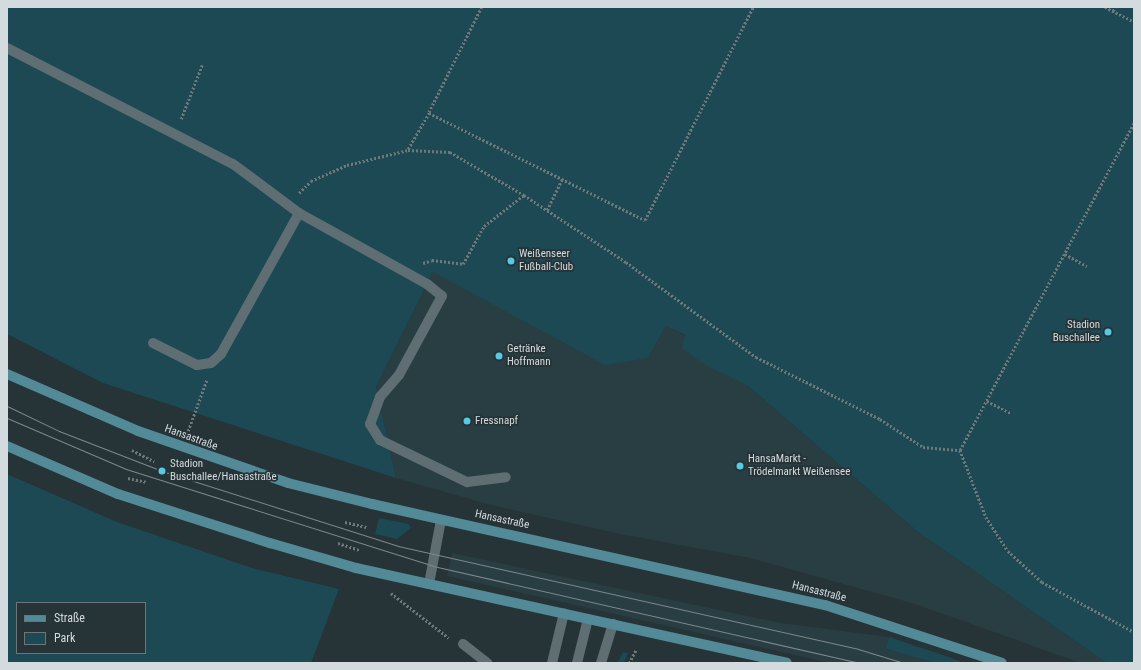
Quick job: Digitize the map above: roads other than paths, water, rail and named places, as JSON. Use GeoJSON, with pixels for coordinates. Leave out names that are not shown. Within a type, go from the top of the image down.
{"type":"FeatureCollection","features":[{"type":"Feature","properties":{"kind":"main road","name":"Hansastraße"},"geometry":{"type":"LineString","coordinates":[[7,374],[97,415],[217,460],[288,483],[441,520],[825,605],[1002,663]]}},
{"type":"Feature","properties":{"kind":"main road"},"geometry":{"type":"LineString","coordinates":[[7,446],[118,494],[254,538],[356,568],[787,663]]}},
{"type":"Feature","properties":{"kind":"lane"},"geometry":{"type":"LineString","coordinates":[[7,48],[233,164],[299,213],[402,270],[442,296],[399,375],[380,397],[370,424],[380,440],[467,482],[506,477]]}},
{"type":"Feature","properties":{"kind":"lane"},"geometry":{"type":"LineString","coordinates":[[153,343],[196,365],[211,363],[221,354],[299,213]]}},
{"type":"Feature","properties":{"kind":"lane"},"geometry":{"type":"LineString","coordinates":[[429,584],[441,520]]}},
{"type":"Feature","properties":{"kind":"lane"},"geometry":{"type":"LineString","coordinates":[[552,663],[564,613]]}},
{"type":"Feature","properties":{"kind":"lane"},"geometry":{"type":"LineString","coordinates":[[577,663],[588,619]]}},
{"type":"Feature","properties":{"kind":"lane"},"geometry":{"type":"LineString","coordinates":[[601,663],[613,624]]}},
{"type":"Feature","properties":{"kind":"lane"},"geometry":{"type":"LineString","coordinates":[[463,644],[486,663]]}},
{"type":"Feature","properties":{"kind":"tram line"},"geometry":{"type":"LineString","coordinates":[[7,406],[59,431],[162,471],[398,546],[858,649],[904,663]]}},
{"type":"Feature","properties":{"kind":"tram line"},"geometry":{"type":"LineString","coordinates":[[7,418],[126,469],[433,566],[861,663]]}},
{"type":"Feature","properties":{"kind":"place","name":"Weißenseer Fußball-Club"},"geometry":{"type":"Point","coordinates":[511,261]}},
{"type":"Feature","properties":{"kind":"place","name":"Stadion Buschallee"},"geometry":{"type":"Point","coordinates":[1108,332]}},
{"type":"Feature","properties":{"kind":"place","name":"Getränke Hoffmann"},"geometry":{"type":"Point","coordinates":[499,356]}},
{"type":"Feature","properties":{"kind":"place","name":"Fressnapf"},"geometry":{"type":"Point","coordinates":[467,421]}},
{"type":"Feature","properties":{"kind":"place","name":"HansaMarkt - Trödelmarkt Weißensee"},"geometry":{"type":"Point","coordinates":[740,466]}},
{"type":"Feature","properties":{"kind":"place","name":"Stadion Buschallee/Hansastraße"},"geometry":{"type":"Point","coordinates":[162,471]}}]}
